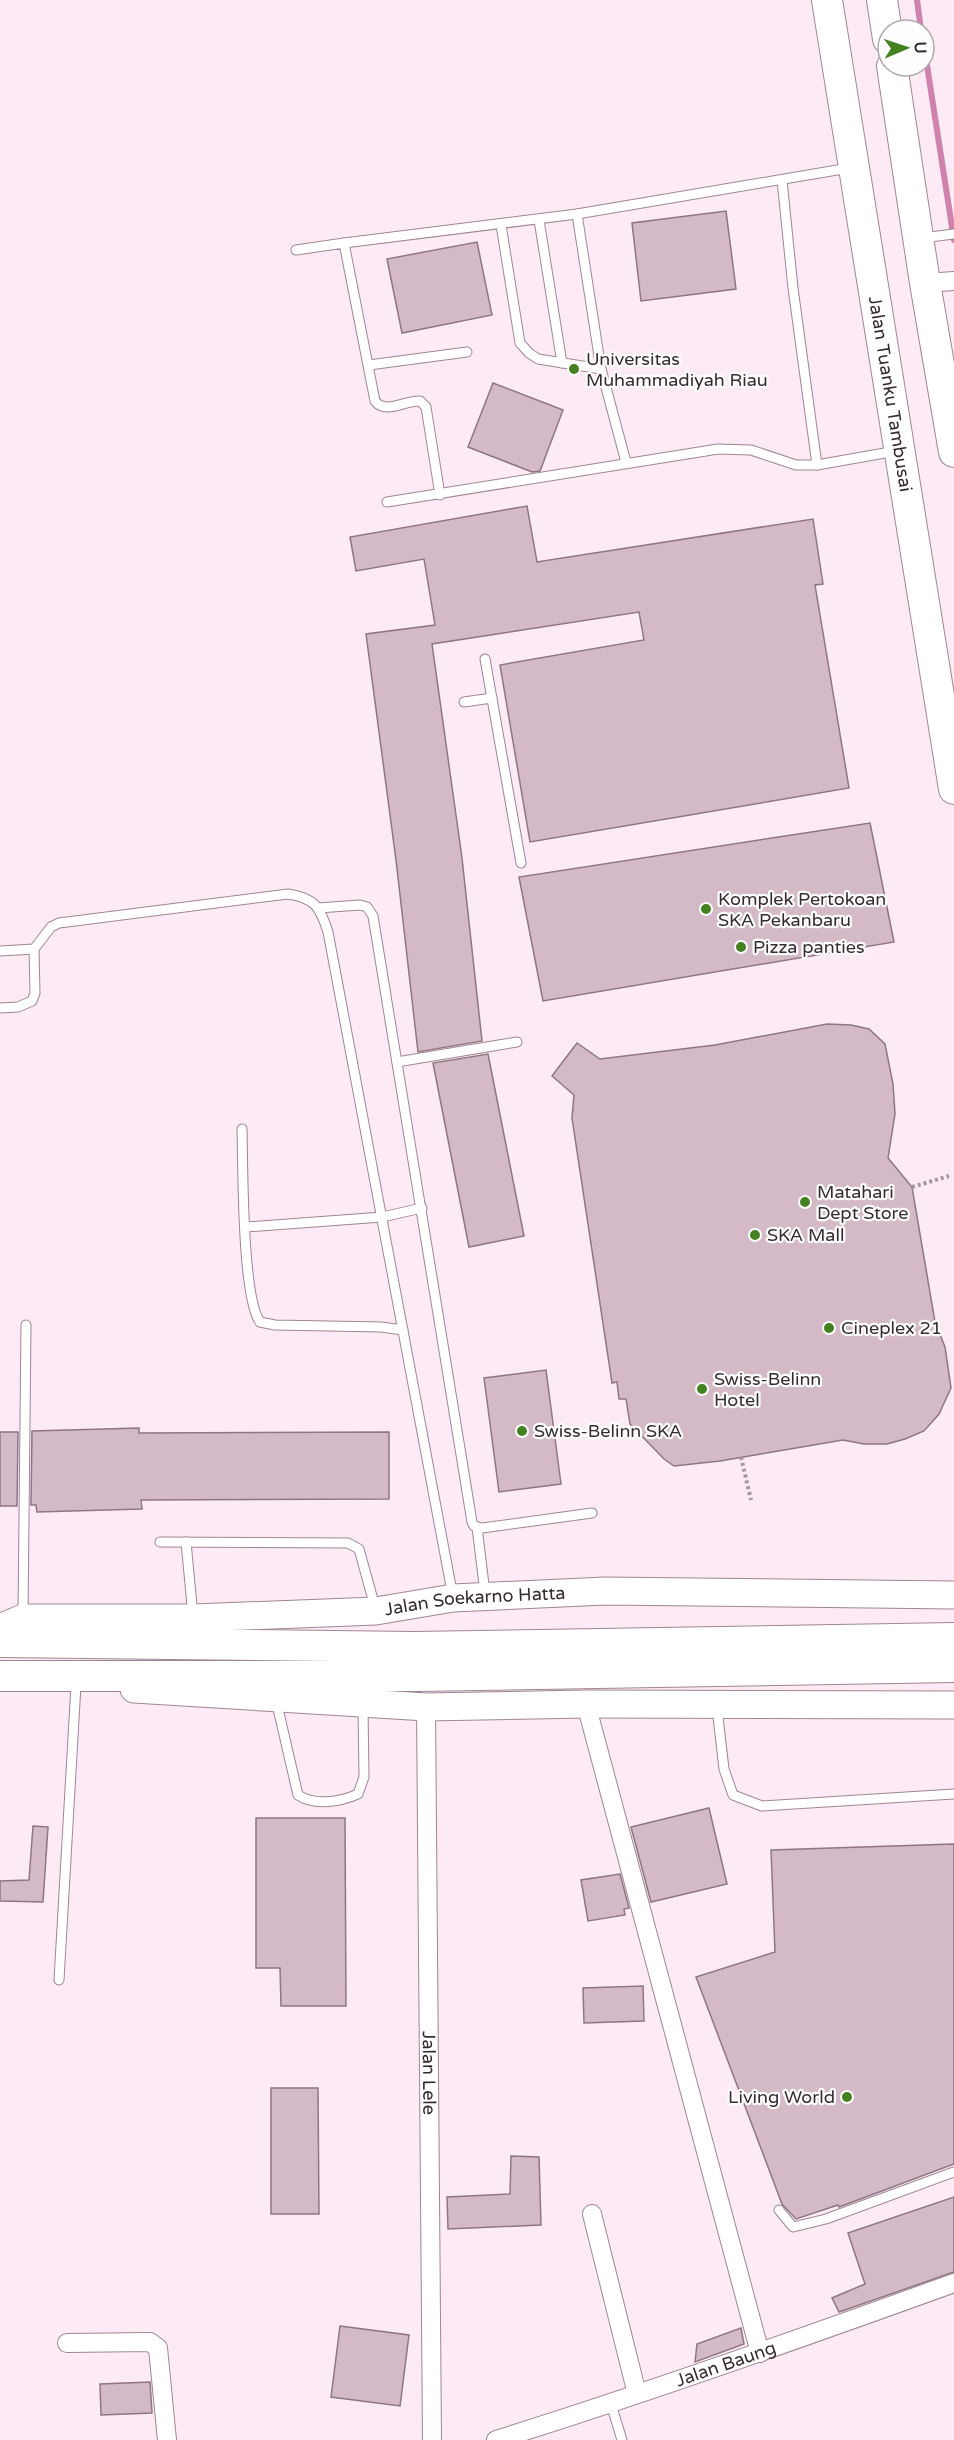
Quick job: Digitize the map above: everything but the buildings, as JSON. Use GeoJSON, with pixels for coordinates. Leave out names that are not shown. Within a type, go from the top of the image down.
{"type":"FeatureCollection","features":[{"type":"Feature","properties":{"kind":"main road","name":"Jalan Tuanku Tambusai"},"geometry":{"type":"LineString","coordinates":[[827,0],[852,168],[954,789]]}},
{"type":"Feature","properties":{"kind":"main road"},"geometry":{"type":"LineString","coordinates":[[882,0],[885,18]]}},
{"type":"Feature","properties":{"kind":"main road"},"geometry":{"type":"LineString","coordinates":[[894,78],[920,238],[940,282],[954,448]]}},
{"type":"Feature","properties":{"kind":"main road","name":"Jalan Soekarno Hatta"},"geometry":{"type":"LineString","coordinates":[[0,1642],[414,1647],[954,1638]]}},
{"type":"Feature","properties":{"kind":"main road"},"geometry":{"type":"LineString","coordinates":[[0,1678],[418,1676],[954,1667]]}},
{"type":"Feature","properties":{"kind":"street","name":"Jalan Soekarno Hatta"},"geometry":{"type":"LineString","coordinates":[[11,1623],[376,1611],[453,1598],[605,1592],[954,1595]]}},
{"type":"Feature","properties":{"kind":"street"},"geometry":{"type":"LineString","coordinates":[[0,1678],[76,1685],[426,1707],[586,1704],[954,1705]]}},
{"type":"Feature","properties":{"kind":"street"},"geometry":{"type":"LineString","coordinates":[[586,1704],[760,2353]]}},
{"type":"Feature","properties":{"kind":"street","name":"Jalan Lele"},"geometry":{"type":"LineString","coordinates":[[426,1707],[432,2440]]}},
{"type":"Feature","properties":{"kind":"street"},"geometry":{"type":"LineString","coordinates":[[592,2214],[637,2394]]}},
{"type":"Feature","properties":{"kind":"street","name":"Jalan Baung"},"geometry":{"type":"LineString","coordinates":[[495,2440],[611,2404],[954,2283]]}},
{"type":"Feature","properties":{"kind":"street"},"geometry":{"type":"LineString","coordinates":[[67,2343],[150,2342],[158,2348],[167,2440]]}},
{"type":"Feature","properties":{"kind":"lane"},"geometry":{"type":"LineString","coordinates":[[296,249],[538,220],[852,168]]}},
{"type":"Feature","properties":{"kind":"lane"},"geometry":{"type":"LineString","coordinates":[[782,180],[793,288],[817,465]]}},
{"type":"Feature","properties":{"kind":"lane"},"geometry":{"type":"LineString","coordinates":[[577,214],[601,369],[627,462]]}},
{"type":"Feature","properties":{"kind":"lane"},"geometry":{"type":"LineString","coordinates":[[538,220],[562,363]]}},
{"type":"Feature","properties":{"kind":"lane"},"geometry":{"type":"LineString","coordinates":[[501,225],[520,343],[538,359],[601,369]]}},
{"type":"Feature","properties":{"kind":"lane"},"geometry":{"type":"LineString","coordinates":[[920,238],[954,234]]}},
{"type":"Feature","properties":{"kind":"lane"},"geometry":{"type":"LineString","coordinates":[[344,243],[375,401],[378,405],[385,407],[420,401],[426,407],[440,495]]}},
{"type":"Feature","properties":{"kind":"lane"},"geometry":{"type":"LineString","coordinates":[[369,365],[467,352]]}},
{"type":"Feature","properties":{"kind":"lane"},"geometry":{"type":"LineString","coordinates":[[387,502],[718,449],[751,450],[796,465],[817,465],[900,451]]}},
{"type":"Feature","properties":{"kind":"lane"},"geometry":{"type":"LineString","coordinates":[[485,659],[521,863]]}},
{"type":"Feature","properties":{"kind":"lane"},"geometry":{"type":"LineString","coordinates":[[464,702],[492,698]]}},
{"type":"Feature","properties":{"kind":"lane"},"geometry":{"type":"LineString","coordinates":[[0,1008],[18,1007],[32,1001],[35,993],[34,949],[51,927],[59,923],[288,894],[311,900],[318,908],[328,932],[453,1598]]}},
{"type":"Feature","properties":{"kind":"lane"},"geometry":{"type":"LineString","coordinates":[[318,908],[360,905],[370,910],[422,1208],[472,1522],[477,1527],[486,1597]]}},
{"type":"Feature","properties":{"kind":"lane"},"geometry":{"type":"LineString","coordinates":[[0,951],[34,949]]}},
{"type":"Feature","properties":{"kind":"lane"},"geometry":{"type":"LineString","coordinates":[[397,1062],[517,1042]]}},
{"type":"Feature","properties":{"kind":"lane"},"geometry":{"type":"LineString","coordinates":[[242,1129],[246,1227],[253,1305],[260,1322],[275,1326],[381,1327],[403,1330]]}},
{"type":"Feature","properties":{"kind":"lane"},"geometry":{"type":"LineString","coordinates":[[246,1227],[382,1217],[422,1208]]}},
{"type":"Feature","properties":{"kind":"lane"},"geometry":{"type":"LineString","coordinates":[[11,1623],[26,1325]]}},
{"type":"Feature","properties":{"kind":"lane"},"geometry":{"type":"LineString","coordinates":[[477,1527],[592,1513]]}},
{"type":"Feature","properties":{"kind":"lane"},"geometry":{"type":"LineString","coordinates":[[160,1542],[348,1543],[355,1545],[360,1554],[376,1611]]}},
{"type":"Feature","properties":{"kind":"lane"},"geometry":{"type":"LineString","coordinates":[[186,1542],[193,1618]]}},
{"type":"Feature","properties":{"kind":"lane"},"geometry":{"type":"LineString","coordinates":[[59,1980],[76,1685]]}},
{"type":"Feature","properties":{"kind":"lane"},"geometry":{"type":"LineString","coordinates":[[275,1698],[298,1795],[308,1802],[345,1799],[358,1794],[364,1777],[363,1703]]}},
{"type":"Feature","properties":{"kind":"lane"},"geometry":{"type":"LineString","coordinates":[[717,1704],[724,1769],[733,1795],[762,1806],[954,1794]]}},
{"type":"Feature","properties":{"kind":"lane"},"geometry":{"type":"LineString","coordinates":[[779,2210],[794,2227],[826,2219],[954,2172]]}},
{"type":"Feature","properties":{"kind":"lane"},"geometry":{"type":"LineString","coordinates":[[611,2404],[622,2440]]}},
{"type":"Feature","properties":{"kind":"path"},"geometry":{"type":"LineString","coordinates":[[912,1186],[949,1176]]}},
{"type":"Feature","properties":{"kind":"path"},"geometry":{"type":"LineString","coordinates":[[741,1457],[751,1500]]}},
{"type":"Feature","properties":{"kind":"waterway"},"geometry":{"type":"LineString","coordinates":[[917,0],[919,18]]}},
{"type":"Feature","properties":{"kind":"waterway"},"geometry":{"type":"LineString","coordinates":[[929,78],[954,240]]}},
{"type":"Feature","properties":{"kind":"place","name":"Universitas Muhammadiyah Riau"},"geometry":{"type":"Point","coordinates":[574,369]}},
{"type":"Feature","properties":{"kind":"place","name":"Komplek Pertokoan SKA Pekanbaru"},"geometry":{"type":"Point","coordinates":[706,909]}},
{"type":"Feature","properties":{"kind":"place","name":"Pizza panties"},"geometry":{"type":"Point","coordinates":[741,947]}},
{"type":"Feature","properties":{"kind":"place","name":"Matahari Dept Store"},"geometry":{"type":"Point","coordinates":[805,1202]}},
{"type":"Feature","properties":{"kind":"place","name":"SKA Mall"},"geometry":{"type":"Point","coordinates":[755,1235]}},
{"type":"Feature","properties":{"kind":"place","name":"Cineplex 21"},"geometry":{"type":"Point","coordinates":[829,1328]}},
{"type":"Feature","properties":{"kind":"place","name":"Swiss-Belinn Hotel"},"geometry":{"type":"Point","coordinates":[702,1389]}},
{"type":"Feature","properties":{"kind":"place","name":"Swiss-Belinn SKA"},"geometry":{"type":"Point","coordinates":[522,1431]}},
{"type":"Feature","properties":{"kind":"place","name":"Living World"},"geometry":{"type":"Point","coordinates":[847,2097]}}]}
